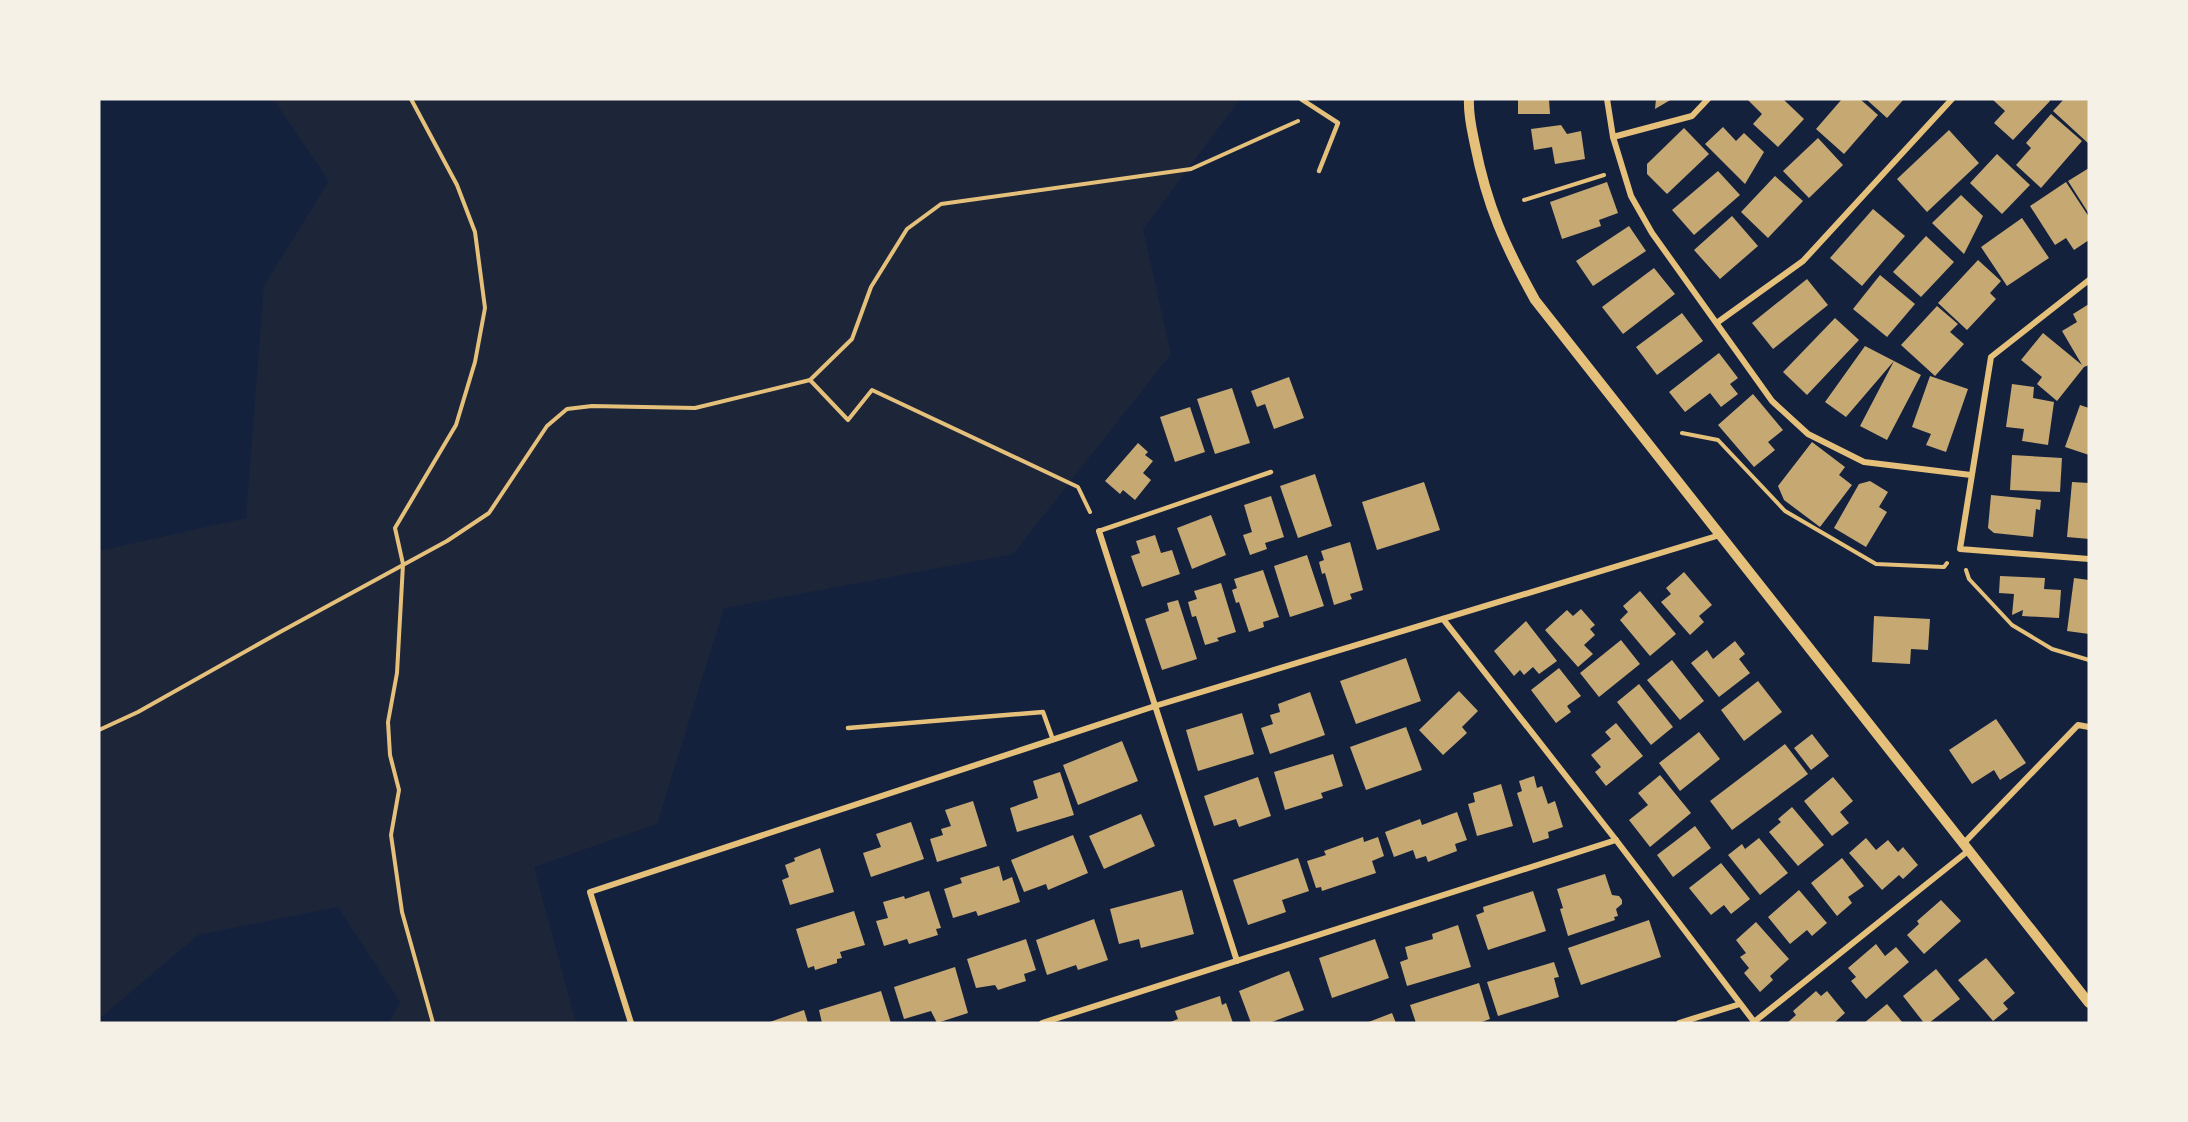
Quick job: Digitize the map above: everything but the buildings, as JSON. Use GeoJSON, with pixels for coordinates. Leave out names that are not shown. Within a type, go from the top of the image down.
{"type":"FeatureCollection","features":[{"type":"Feature","properties":{"kind":"street"},"geometry":{"type":"LineString","coordinates":[[1469,99],[1468,111],[1482,181],[1504,245],[1535,300],[2089,1003]]}},
{"type":"Feature","properties":{"kind":"street"},"geometry":{"type":"LineString","coordinates":[[1607,99],[1613,136],[1631,196],[1652,233],[1718,322],[1772,401],[1808,434],[1864,462],[1931,472],[1971,475]]}},
{"type":"Feature","properties":{"kind":"street"},"geometry":{"type":"LineString","coordinates":[[1613,136],[1692,116],[1708,99]]}},
{"type":"Feature","properties":{"kind":"street"},"geometry":{"type":"LineString","coordinates":[[1718,322],[1803,261],[1952,99]]}},
{"type":"Feature","properties":{"kind":"street"},"geometry":{"type":"LineString","coordinates":[[2089,280],[1991,357],[1960,549],[2089,559]]}},
{"type":"Feature","properties":{"kind":"street"},"geometry":{"type":"LineString","coordinates":[[1099,531],[1237,961]]}},
{"type":"Feature","properties":{"kind":"street"},"geometry":{"type":"LineString","coordinates":[[631,1023],[590,892],[1155,706],[1720,535]]}},
{"type":"Feature","properties":{"kind":"street"},"geometry":{"type":"LineString","coordinates":[[1443,619],[1616,840],[1755,1023],[1965,848],[2078,725],[2089,727]]}},
{"type":"Feature","properties":{"kind":"street"},"geometry":{"type":"LineString","coordinates":[[1042,1023],[1616,840]]}},
{"type":"Feature","properties":{"kind":"street"},"geometry":{"type":"LineString","coordinates":[[1679,1023],[1740,1004]]}},
{"type":"Feature","properties":{"kind":"lane"},"geometry":{"type":"LineString","coordinates":[[1301,99],[1338,123],[1319,171]]}},
{"type":"Feature","properties":{"kind":"lane"},"geometry":{"type":"LineString","coordinates":[[1099,531],[1272,472]]}},
{"type":"Feature","properties":{"kind":"lane"},"geometry":{"type":"LineString","coordinates":[[848,728],[1043,712],[1053,740]]}},
{"type":"Feature","properties":{"kind":"path"},"geometry":{"type":"LineString","coordinates":[[411,99],[457,184],[475,232],[485,308],[475,362],[456,425],[395,528],[403,564],[397,673],[388,722],[390,755],[399,790],[392,835],[402,912],[433,1023]]}},
{"type":"Feature","properties":{"kind":"path"},"geometry":{"type":"LineString","coordinates":[[99,730],[138,712],[447,541],[489,513],[548,426],[567,409],[592,406],[695,408],[810,380],[852,339],[871,287],[907,229],[941,204],[1191,169],[1322,111]]}},
{"type":"Feature","properties":{"kind":"path"},"geometry":{"type":"LineString","coordinates":[[1524,200],[1623,170]]}},
{"type":"Feature","properties":{"kind":"path"},"geometry":{"type":"LineString","coordinates":[[810,380],[848,420],[872,390],[1078,487],[1099,531]]}},
{"type":"Feature","properties":{"kind":"path"},"geometry":{"type":"LineString","coordinates":[[1682,433],[1718,440],[1785,511],[1876,564],[1944,567],[1960,549]]}},
{"type":"Feature","properties":{"kind":"path"},"geometry":{"type":"LineString","coordinates":[[1960,549],[1969,579],[2012,625],[2052,649],[2089,660]]}},
{"type":"Feature","properties":{"kind":"shaded area"},"geometry":{"type":"Polygon","coordinates":[[[273,99],[1240,99],[1143,229],[1171,354],[1013,554],[724,608],[657,824],[534,867],[576,1023],[389,1023],[400,1002],[338,907],[198,935],[99,1019],[99,551],[246,518],[264,286],[329,181],[273,99]]]}}]}
